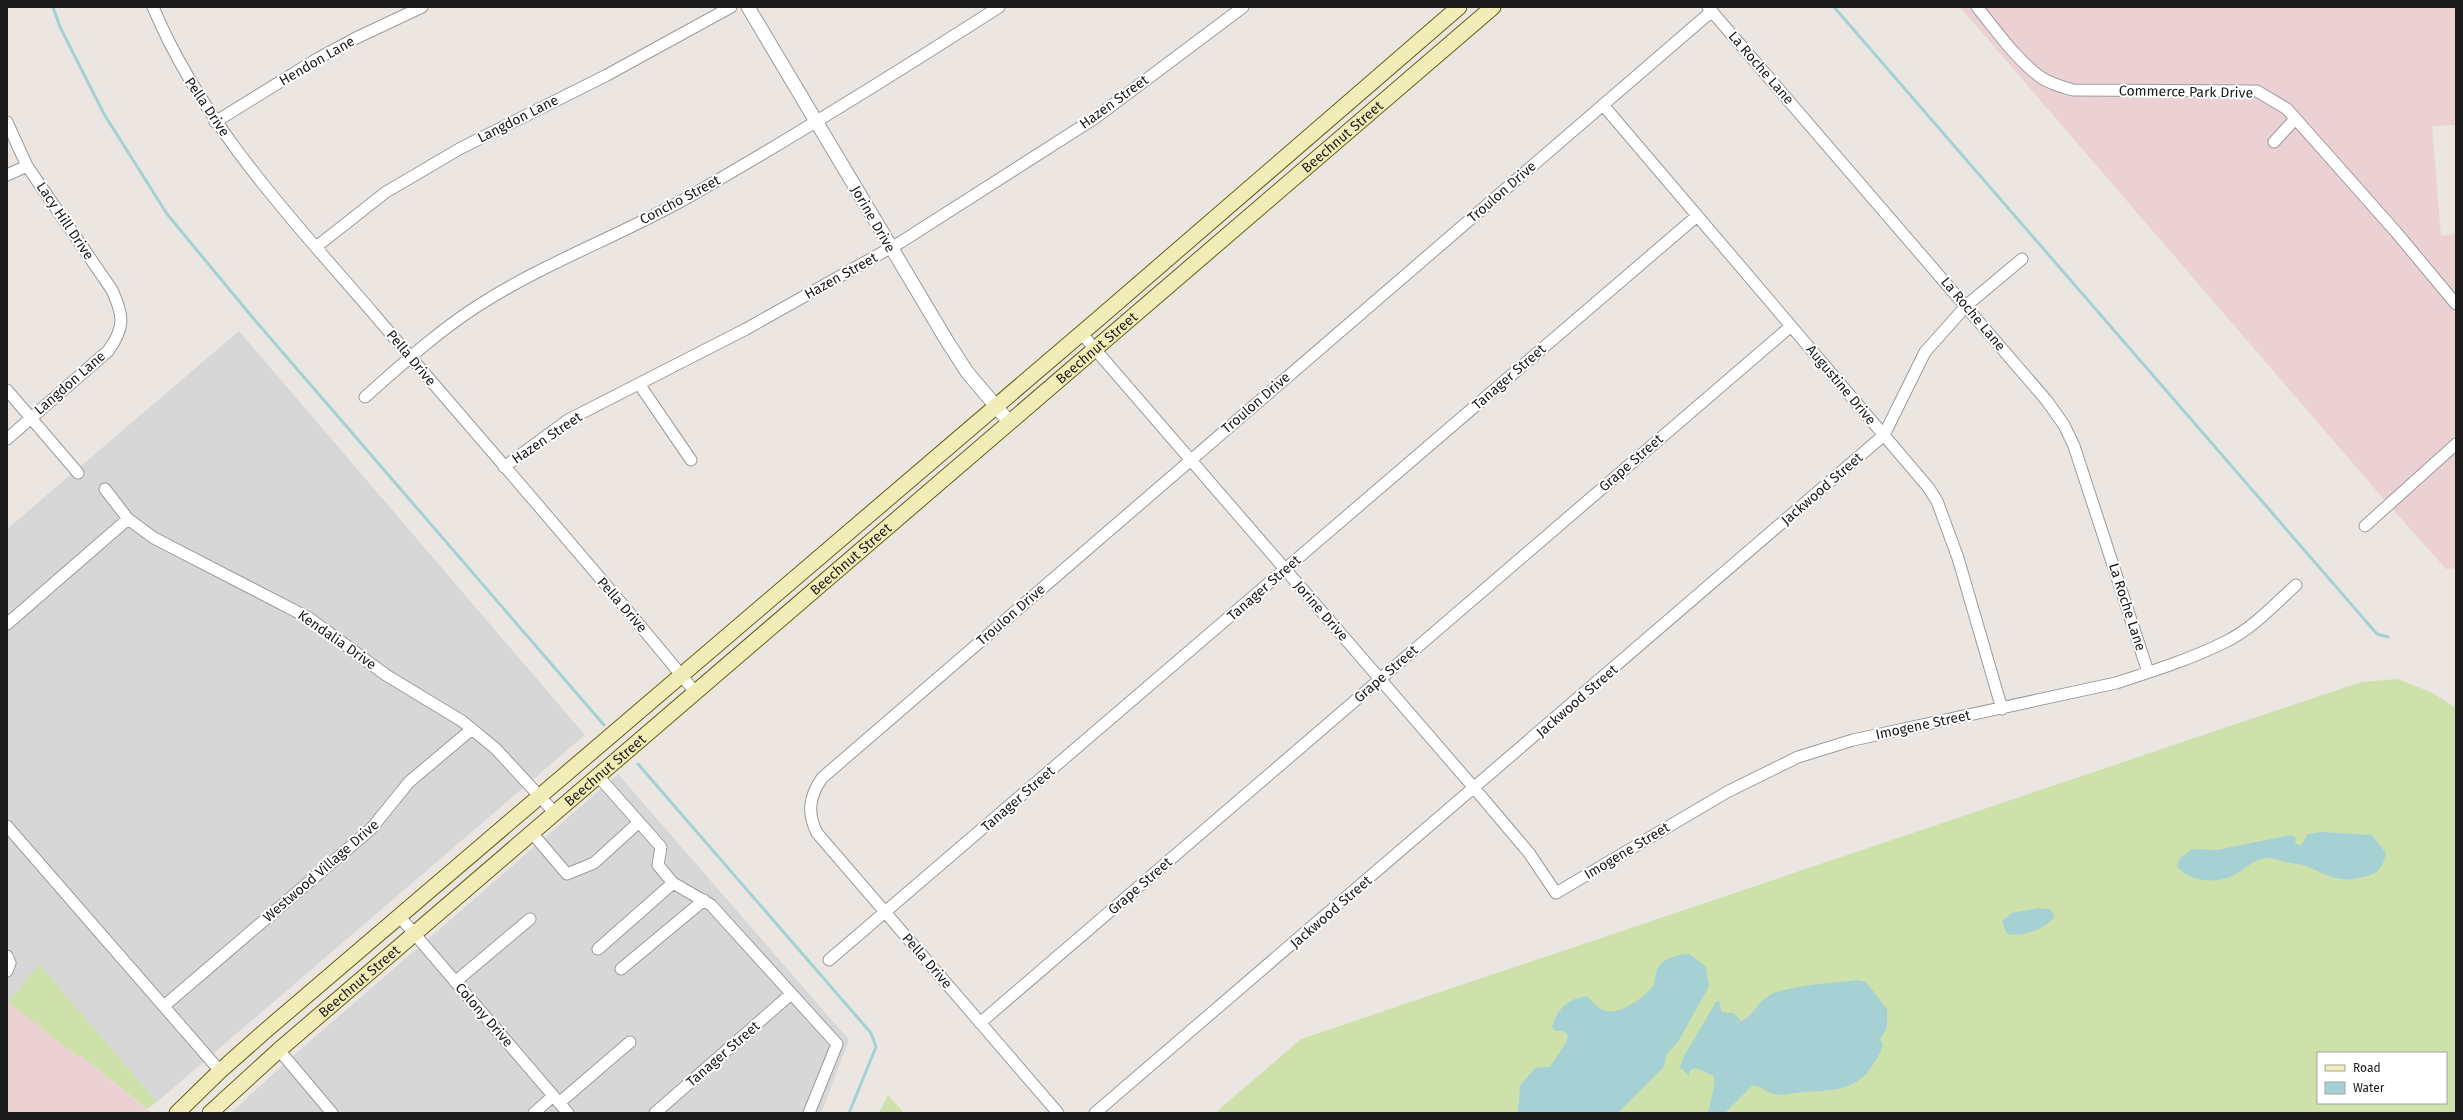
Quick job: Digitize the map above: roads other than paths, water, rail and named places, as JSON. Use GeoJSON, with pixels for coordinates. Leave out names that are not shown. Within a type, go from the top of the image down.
{"type":"FeatureCollection","features":[{"type":"Feature","properties":{"kind":"main road","name":"Beechnut Street"},"geometry":{"type":"LineString","coordinates":[[177,1113],[220,1071],[1459,7]]}},
{"type":"Feature","properties":{"kind":"main road","name":"Beechnut Street"},"geometry":{"type":"LineString","coordinates":[[210,1113],[279,1050],[1096,350],[1493,7]]}},
{"type":"Feature","properties":{"kind":"main road"},"geometry":{"type":"LineString","coordinates":[[1437,26],[1452,43]]}},
{"type":"Feature","properties":{"kind":"main road"},"geometry":{"type":"LineString","coordinates":[[1250,187],[1265,204]]}},
{"type":"Feature","properties":{"kind":"main road"},"geometry":{"type":"LineString","coordinates":[[838,541],[852,558]]}},
{"type":"Feature","properties":{"kind":"main road"},"geometry":{"type":"LineString","coordinates":[[285,1015],[300,1032]]}},
{"type":"Feature","properties":{"kind":"street","name":"Pella Drive"},"geometry":{"type":"LineString","coordinates":[[153,7],[185,74],[215,122],[316,247],[696,692]]}},
{"type":"Feature","properties":{"kind":"street","name":"Hendon Lane"},"geometry":{"type":"LineString","coordinates":[[215,122],[317,58],[422,7]]}},
{"type":"Feature","properties":{"kind":"street","name":"Langdon Lane"},"geometry":{"type":"LineString","coordinates":[[316,247],[386,192],[461,148],[607,75],[731,7]]}},
{"type":"Feature","properties":{"kind":"street","name":"Jorine Drive"},"geometry":{"type":"LineString","coordinates":[[748,7],[947,341],[967,372],[1010,423]]}},
{"type":"Feature","properties":{"kind":"street","name":"Concho Street"},"geometry":{"type":"LineString","coordinates":[[365,397],[410,357],[475,308],[542,269],[683,200],[818,123],[999,7]]}},
{"type":"Feature","properties":{"kind":"street","name":"Hazen Street"},"geometry":{"type":"LineString","coordinates":[[504,467],[568,420],[746,329],[891,249],[1095,118],[1243,7]]}},
{"type":"Feature","properties":{"kind":"street","name":"Commerce Park Drive"},"geometry":{"type":"LineString","coordinates":[[1977,7],[2027,66],[2040,77],[2073,90],[2257,91],[2287,109],[2396,232],[2456,304]]}},
{"type":"Feature","properties":{"kind":"street","name":"Troulon Drive"},"geometry":{"type":"LineString","coordinates":[[810,803],[814,790],[822,778],[1603,105],[1710,9]]}},
{"type":"Feature","properties":{"kind":"street","name":"La Roche Lane"},"geometry":{"type":"LineString","coordinates":[[1710,9],[1967,305],[2047,401],[2064,425],[2078,456],[2148,672]]}},
{"type":"Feature","properties":{"kind":"street","name":"Augustine Drive"},"geometry":{"type":"LineString","coordinates":[[1603,105],[1928,487],[1936,501],[1958,558],[2002,709]]}},
{"type":"Feature","properties":{"kind":"street"},"geometry":{"type":"LineString","coordinates":[[2274,142],[2295,118]]}},
{"type":"Feature","properties":{"kind":"street","name":"Lacy Hill Drive"},"geometry":{"type":"LineString","coordinates":[[7,122],[27,166],[112,290],[120,308],[122,320]]}},
{"type":"Feature","properties":{"kind":"street"},"geometry":{"type":"LineString","coordinates":[[7,175],[27,166]]}},
{"type":"Feature","properties":{"kind":"street","name":"Tanager Street"},"geometry":{"type":"LineString","coordinates":[[829,960],[1698,216]]}},
{"type":"Feature","properties":{"kind":"street","name":"Jackwood Street"},"geometry":{"type":"LineString","coordinates":[[1095,1113],[1475,789],[1884,436],[1922,355],[1967,305],[2022,259]]}},
{"type":"Feature","properties":{"kind":"street","name":"Langdon Lane"},"geometry":{"type":"LineString","coordinates":[[7,439],[108,351],[116,340],[122,320]]}},
{"type":"Feature","properties":{"kind":"street","name":"Grape Street"},"geometry":{"type":"LineString","coordinates":[[980,1023],[1791,326]]}},
{"type":"Feature","properties":{"kind":"street","name":"Jorine Drive"},"geometry":{"type":"LineString","coordinates":[[1081,333],[1475,789],[1529,853],[1556,893]]}},
{"type":"Feature","properties":{"kind":"street"},"geometry":{"type":"LineString","coordinates":[[639,384],[691,460]]}},
{"type":"Feature","properties":{"kind":"street"},"geometry":{"type":"LineString","coordinates":[[7,390],[78,473]]}},
{"type":"Feature","properties":{"kind":"street"},"geometry":{"type":"LineString","coordinates":[[2365,526],[2456,444]]}},
{"type":"Feature","properties":{"kind":"street","name":"Kendalia Drive"},"geometry":{"type":"LineString","coordinates":[[105,489],[128,519],[154,538],[309,618],[386,675],[472,729],[496,749],[555,813]]}},
{"type":"Feature","properties":{"kind":"street"},"geometry":{"type":"LineString","coordinates":[[7,624],[128,519]]}},
{"type":"Feature","properties":{"kind":"street","name":"Imogene Street"},"geometry":{"type":"LineString","coordinates":[[1556,893],[1727,792],[1798,757],[1853,740],[2002,709],[2116,682],[2148,672],[2226,642],[2251,626],[2296,585]]}},
{"type":"Feature","properties":{"kind":"street","name":"Westwood Village Drive"},"geometry":{"type":"LineString","coordinates":[[164,1006],[371,829],[409,782],[472,729]]}},
{"type":"Feature","properties":{"kind":"street"},"geometry":{"type":"LineString","coordinates":[[598,776],[661,847],[658,865],[673,883],[711,905],[837,1044],[809,1113]]}},
{"type":"Feature","properties":{"kind":"street","name":"Pella Drive"},"geometry":{"type":"LineString","coordinates":[[810,803],[810,815],[816,833],[1058,1113]]}},
{"type":"Feature","properties":{"kind":"street"},"geometry":{"type":"LineString","coordinates":[[532,833],[567,874],[594,863],[639,822]]}},
{"type":"Feature","properties":{"kind":"street"},"geometry":{"type":"LineString","coordinates":[[7,826],[220,1071]]}},
{"type":"Feature","properties":{"kind":"street"},"geometry":{"type":"LineString","coordinates":[[598,949],[673,883]]}},
{"type":"Feature","properties":{"kind":"street"},"geometry":{"type":"LineString","coordinates":[[621,969],[704,900]]}},
{"type":"Feature","properties":{"kind":"street","name":"Colony Drive"},"geometry":{"type":"LineString","coordinates":[[400,917],[568,1113]]}},
{"type":"Feature","properties":{"kind":"street"},"geometry":{"type":"LineString","coordinates":[[455,982],[530,919]]}},
{"type":"Feature","properties":{"kind":"street"},"geometry":{"type":"LineString","coordinates":[[7,956],[10,963],[7,970]]}},
{"type":"Feature","properties":{"kind":"street","name":"Tanager Street"},"geometry":{"type":"LineString","coordinates":[[655,1113],[791,994]]}},
{"type":"Feature","properties":{"kind":"street"},"geometry":{"type":"LineString","coordinates":[[534,1113],[556,1100],[630,1042]]}},
{"type":"Feature","properties":{"kind":"street"},"geometry":{"type":"LineString","coordinates":[[279,1050],[332,1113]]}},
{"type":"Feature","properties":{"kind":"water"},"geometry":{"type":"Polygon","coordinates":[[[2321,832],[2372,835],[2386,853],[2379,870],[2368,876],[2356,879],[2342,879],[2305,866],[2267,858],[2252,863],[2237,874],[2225,879],[2210,881],[2188,875],[2177,866],[2180,858],[2192,849],[2217,850],[2291,835],[2296,838],[2295,844],[2301,845],[2308,834],[2321,832]]]}},
{"type":"Feature","properties":{"kind":"water"},"geometry":{"type":"Polygon","coordinates":[[[2038,908],[2049,909],[2053,913],[2054,918],[2044,926],[2032,932],[2013,935],[2007,934],[2002,921],[2012,913],[2038,908]]]}},
{"type":"Feature","properties":{"kind":"water"},"geometry":{"type":"Polygon","coordinates":[[[1690,954],[1706,967],[1709,986],[1678,1042],[1666,1055],[1664,1067],[1618,1113],[1518,1113],[1520,1086],[1535,1068],[1550,1067],[1567,1040],[1568,1035],[1563,1031],[1556,1031],[1552,1027],[1560,1010],[1568,1002],[1587,996],[1598,1007],[1606,1011],[1611,1012],[1624,1008],[1638,1000],[1653,986],[1658,968],[1665,960],[1690,954]]]}},
{"type":"Feature","properties":{"kind":"water"},"geometry":{"type":"Polygon","coordinates":[[[1857,980],[1866,982],[1887,1009],[1887,1027],[1880,1040],[1883,1046],[1876,1060],[1862,1078],[1853,1084],[1833,1090],[1799,1092],[1781,1095],[1753,1085],[1725,1113],[1708,1113],[1714,1087],[1714,1076],[1696,1068],[1690,1070],[1689,1076],[1680,1067],[1684,1056],[1716,1002],[1719,1001],[1722,1012],[1734,1013],[1741,1021],[1749,1016],[1764,999],[1776,992],[1824,983],[1857,980]]]}},
{"type":"Feature","properties":{"kind":"waterway"},"geometry":{"type":"LineString","coordinates":[[53,7],[60,27],[104,114],[167,214],[253,318],[604,725]]}},
{"type":"Feature","properties":{"kind":"waterway"},"geometry":{"type":"LineString","coordinates":[[1834,7],[2377,634],[2388,637]]}},
{"type":"Feature","properties":{"kind":"waterway"},"geometry":{"type":"LineString","coordinates":[[638,764],[871,1033],[876,1047],[849,1113]]}}]}
